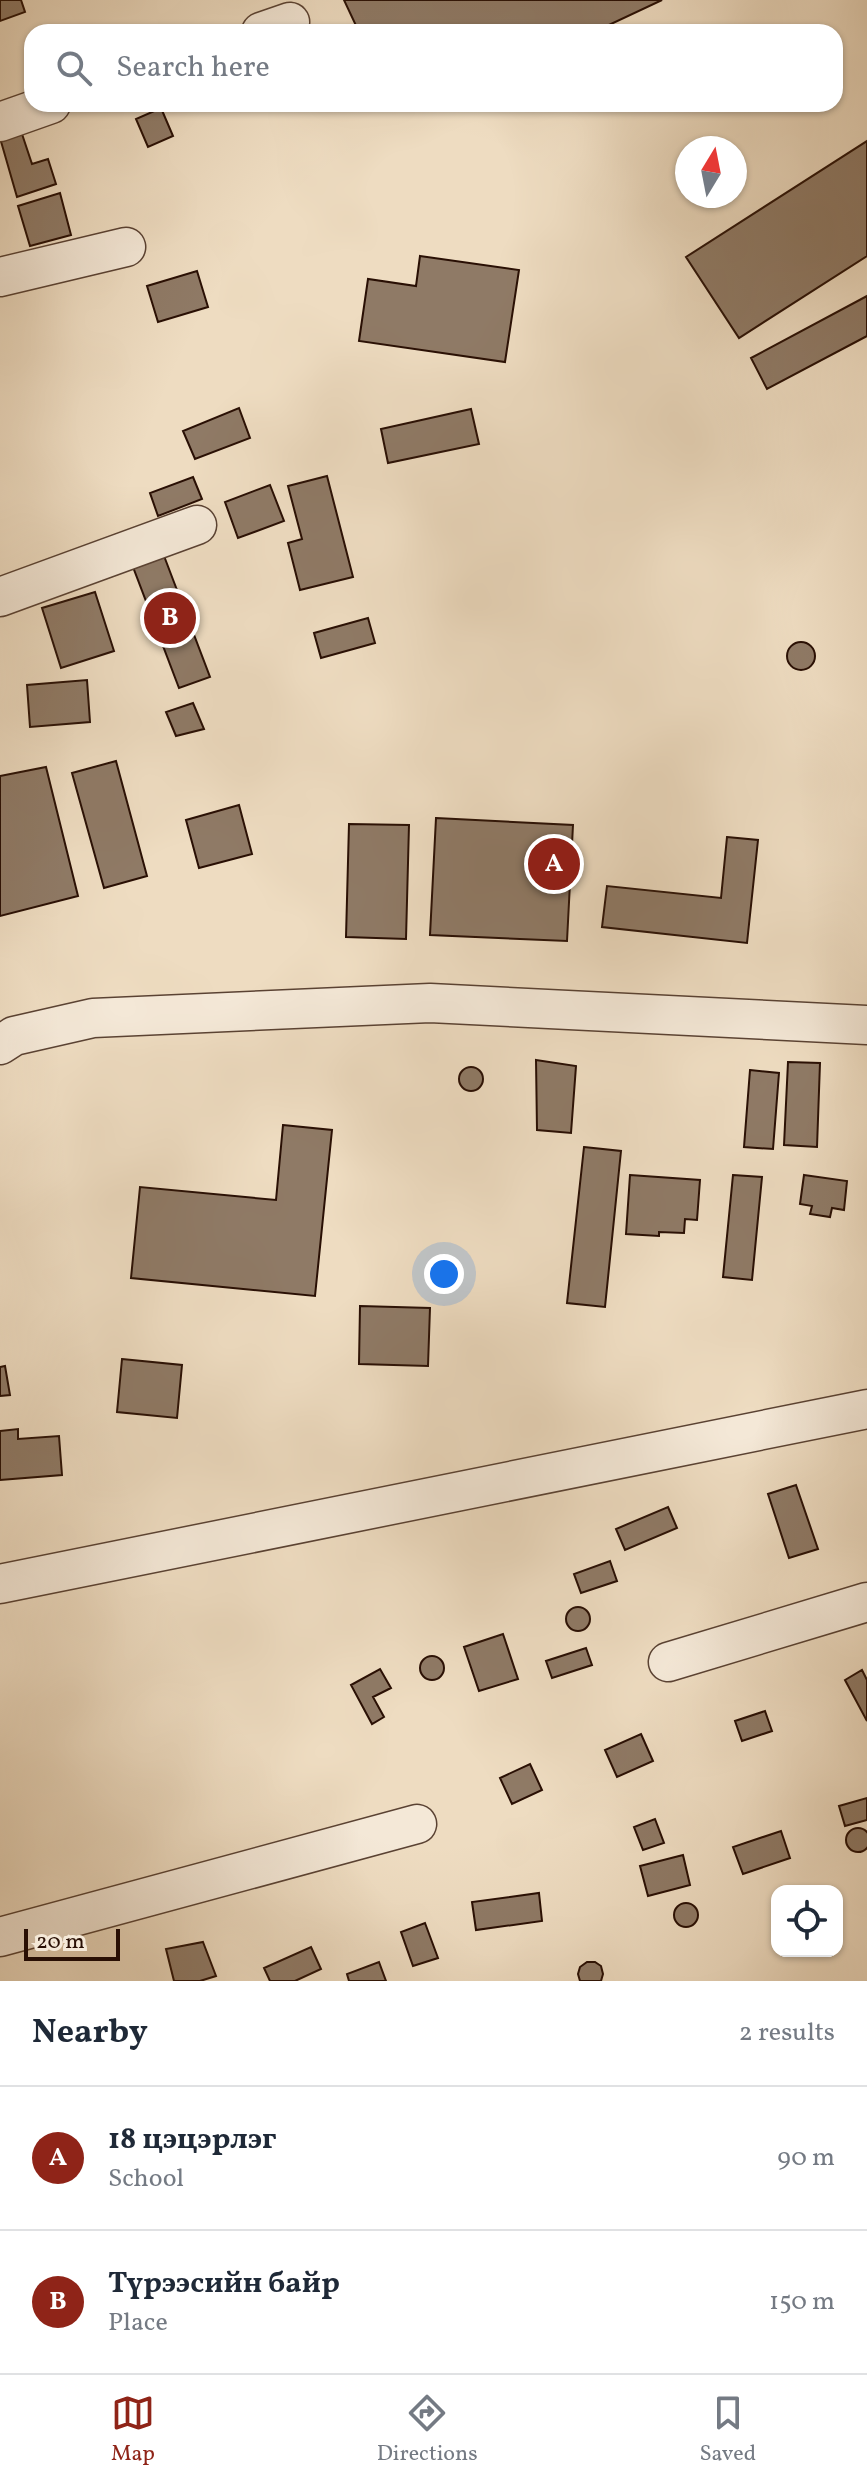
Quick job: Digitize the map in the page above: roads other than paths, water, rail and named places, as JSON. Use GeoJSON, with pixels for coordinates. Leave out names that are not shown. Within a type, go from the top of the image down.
{"type":"FeatureCollection","features":[{"type":"Feature","properties":{"kind":"street"},"geometry":{"type":"LineString","coordinates":[[0,122],[28,112]]}},
{"type":"Feature","properties":{"kind":"street"},"geometry":{"type":"LineString","coordinates":[[0,277],[126,247]]}},
{"type":"Feature","properties":{"kind":"street"},"geometry":{"type":"LineString","coordinates":[[0,597],[197,525]]}},
{"type":"Feature","properties":{"kind":"street"},"geometry":{"type":"LineString","coordinates":[[0,1045],[14,1036],[93,1018],[430,1003],[867,1025]]}},
{"type":"Feature","properties":{"kind":"street"},"geometry":{"type":"LineString","coordinates":[[0,1584],[867,1409]]}},
{"type":"Feature","properties":{"kind":"street"},"geometry":{"type":"LineString","coordinates":[[668,1662],[867,1602]]}},
{"type":"Feature","properties":{"kind":"street"},"geometry":{"type":"LineString","coordinates":[[0,1937],[417,1824]]}},
{"type":"Feature","properties":{"kind":"place","name":"Түрээсийн байр"},"geometry":{"type":"Point","coordinates":[170,618]}},
{"type":"Feature","properties":{"kind":"place","name":"18 цэцэрлэг"},"geometry":{"type":"Point","coordinates":[554,864]}}]}
